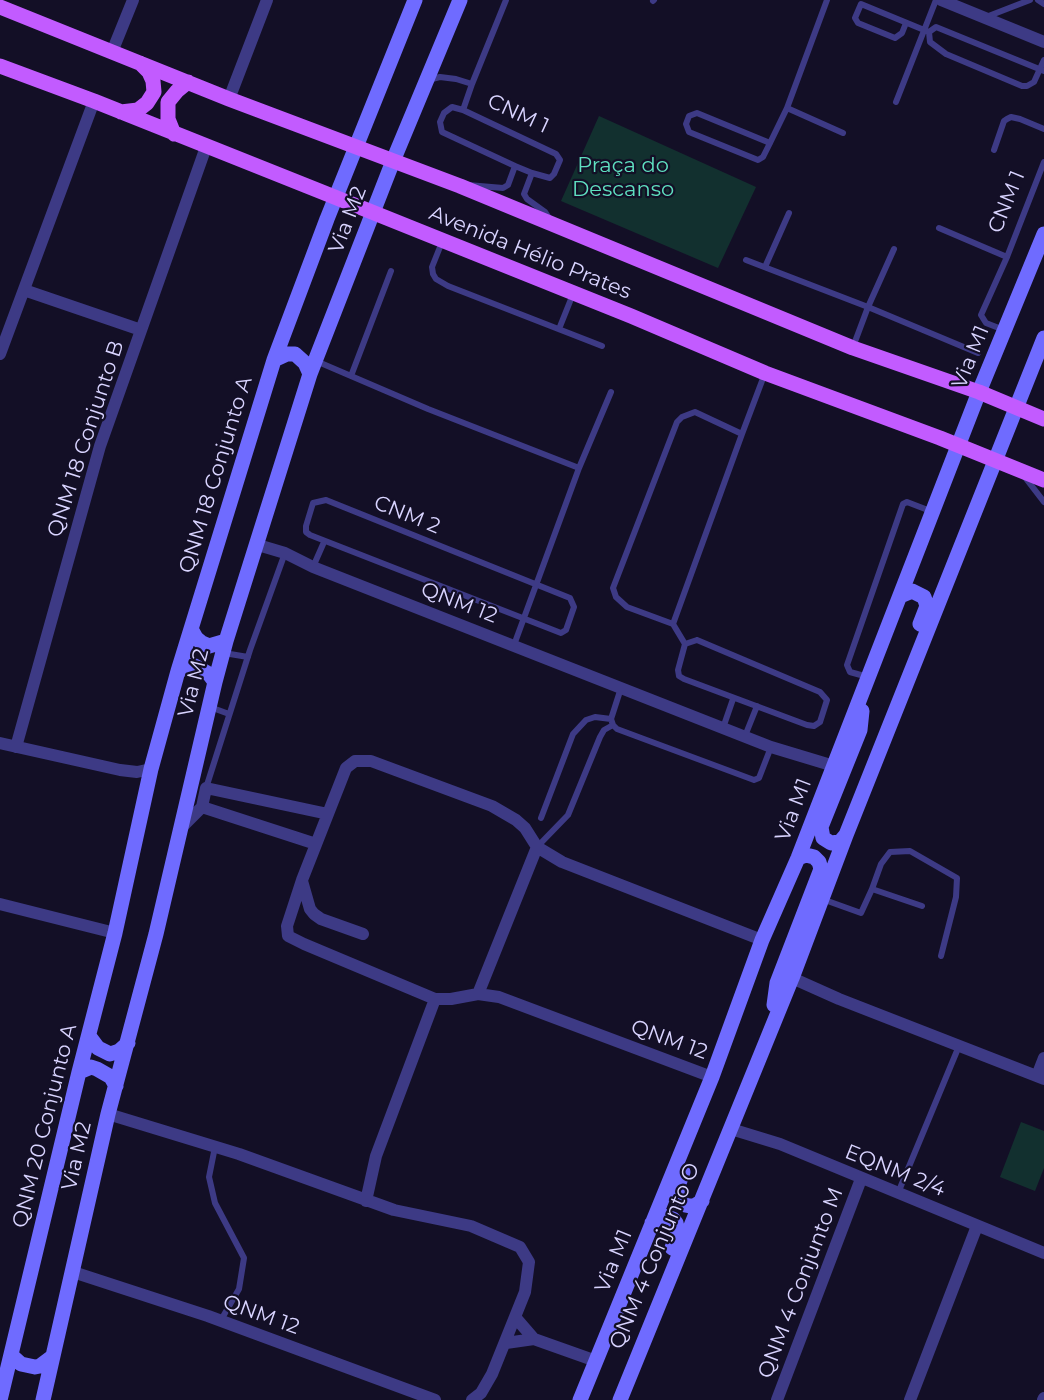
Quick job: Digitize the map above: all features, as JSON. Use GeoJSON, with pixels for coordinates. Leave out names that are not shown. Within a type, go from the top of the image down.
{"type":"FeatureCollection","features":[{"type":"Feature","properties":{"kind":"main road","name":"Via M2"},"geometry":{"type":"LineString","coordinates":[[336,198],[415,0]]}},
{"type":"Feature","properties":{"kind":"main road","name":"Via M2"},"geometry":{"type":"LineString","coordinates":[[43,1400],[108,1114],[128,1043],[225,647],[313,367],[393,161],[460,0]]}},
{"type":"Feature","properties":{"kind":"main road","name":"Avenida Hélio Prates"},"geometry":{"type":"LineString","coordinates":[[0,8],[229,99],[460,186],[853,348],[979,392],[1044,418]]}},
{"type":"Feature","properties":{"kind":"main road"},"geometry":{"type":"LineString","coordinates":[[121,112],[138,110],[147,103],[153,92],[153,81],[149,72],[140,63]]}},
{"type":"Feature","properties":{"kind":"main road","name":"Avenida Hélio Prates"},"geometry":{"type":"LineString","coordinates":[[0,66],[336,198],[765,373],[959,445],[1044,480]]}},
{"type":"Feature","properties":{"kind":"main road"},"geometry":{"type":"LineString","coordinates":[[174,134],[168,119],[168,102],[188,82]]}},
{"type":"Feature","properties":{"kind":"main road","name":"QNM 18 Conjunto A"},"geometry":{"type":"LineString","coordinates":[[150,769],[274,360],[336,198]]}},
{"type":"Feature","properties":{"kind":"main road","name":"Via M1"},"geometry":{"type":"LineString","coordinates":[[580,1400],[712,1077],[762,940],[798,858],[979,392],[1044,234]]}},
{"type":"Feature","properties":{"kind":"main road"},"geometry":{"type":"LineString","coordinates":[[731,1129],[1044,338]]}},
{"type":"Feature","properties":{"kind":"main road"},"geometry":{"type":"LineString","coordinates":[[274,360],[283,355],[295,354],[313,367]]}},
{"type":"Feature","properties":{"kind":"main road"},"geometry":{"type":"LineString","coordinates":[[900,596],[907,591],[916,592],[924,597],[927,606],[910,652],[905,688]]}},
{"type":"Feature","properties":{"kind":"main road"},"geometry":{"type":"LineString","coordinates":[[191,629],[202,644],[225,647]]}},
{"type":"Feature","properties":{"kind":"main road"},"geometry":{"type":"LineString","coordinates":[[178,671],[193,665],[209,674],[215,682]]}},
{"type":"Feature","properties":{"kind":"main road"},"geometry":{"type":"LineString","coordinates":[[846,835],[840,842],[831,843],[823,838],[821,826],[860,730],[867,682]]}},
{"type":"Feature","properties":{"kind":"main road"},"geometry":{"type":"LineString","coordinates":[[115,933],[150,769]]}},
{"type":"Feature","properties":{"kind":"main road"},"geometry":{"type":"LineString","coordinates":[[769,1032],[777,983],[821,869],[814,857],[806,855],[798,858]]}},
{"type":"Feature","properties":{"kind":"main road","name":"QNM 20 Conjunto A"},"geometry":{"type":"LineString","coordinates":[[0,1400],[115,933]]}},
{"type":"Feature","properties":{"kind":"main road"},"geometry":{"type":"LineString","coordinates":[[89,1036],[98,1048],[111,1054],[119,1051],[128,1043]]}},
{"type":"Feature","properties":{"kind":"main road"},"geometry":{"type":"LineString","coordinates":[[702,1201],[694,1206],[685,1205],[678,1199],[677,1189],[719,1082],[726,1039]]}},
{"type":"Feature","properties":{"kind":"main road"},"geometry":{"type":"LineString","coordinates":[[79,1072],[87,1068],[97,1069],[111,1077],[116,1086]]}},
{"type":"Feature","properties":{"kind":"main road","name":"QNM 4 Conjunto O"},"geometry":{"type":"LineString","coordinates":[[620,1400],[634,1361],[731,1129]]}},
{"type":"Feature","properties":{"kind":"main road"},"geometry":{"type":"LineString","coordinates":[[634,1361],[638,1329],[678,1232],[676,1223],[669,1217],[659,1217],[652,1222]]}},
{"type":"Feature","properties":{"kind":"main road"},"geometry":{"type":"LineString","coordinates":[[11,1355],[21,1364],[35,1367],[44,1364],[52,1357]]}},
{"type":"Feature","properties":{"kind":"street"},"geometry":{"type":"LineString","coordinates":[[112,52],[133,0]]}},
{"type":"Feature","properties":{"kind":"street"},"geometry":{"type":"LineString","coordinates":[[229,99],[267,0]]}},
{"type":"Feature","properties":{"kind":"street"},"geometry":{"type":"LineString","coordinates":[[941,0],[1044,42]]}},
{"type":"Feature","properties":{"kind":"street"},"geometry":{"type":"LineString","coordinates":[[0,354],[94,101]]}},
{"type":"Feature","properties":{"kind":"street","name":"QNM 18 Conjunto B"},"geometry":{"type":"LineString","coordinates":[[16,747],[100,446],[206,147]]}},
{"type":"Feature","properties":{"kind":"street"},"geometry":{"type":"LineString","coordinates":[[24,290],[141,330]]}},
{"type":"Feature","properties":{"kind":"street","name":"QNM 12"},"geometry":{"type":"LineString","coordinates":[[258,545],[285,553],[313,567],[771,747],[834,766]]}},
{"type":"Feature","properties":{"kind":"street"},"geometry":{"type":"LineString","coordinates":[[0,742],[120,770],[150,769]]}},
{"type":"Feature","properties":{"kind":"street","name":"QNM 12"},"geometry":{"type":"LineString","coordinates":[[712,1077],[499,997],[478,994],[451,999],[435,999],[288,936],[289,915],[346,768],[355,761],[371,761],[492,806],[520,824],[537,847],[562,862],[762,940]]}},
{"type":"Feature","properties":{"kind":"street"},"geometry":{"type":"LineString","coordinates":[[181,828],[202,807],[206,788],[328,814]]}},
{"type":"Feature","properties":{"kind":"street"},"geometry":{"type":"LineString","coordinates":[[202,807],[316,844]]}},
{"type":"Feature","properties":{"kind":"street"},"geometry":{"type":"LineString","coordinates":[[478,994],[537,847]]}},
{"type":"Feature","properties":{"kind":"street"},"geometry":{"type":"LineString","coordinates":[[302,880],[310,909],[314,914],[321,919],[363,934]]}},
{"type":"Feature","properties":{"kind":"street"},"geometry":{"type":"LineString","coordinates":[[0,904],[115,933]]}},
{"type":"Feature","properties":{"kind":"street"},"geometry":{"type":"LineString","coordinates":[[792,978],[839,999],[1040,1078],[1044,1058]]}},
{"type":"Feature","properties":{"kind":"street"},"geometry":{"type":"LineString","coordinates":[[366,1201],[376,1156],[435,999]]}},
{"type":"Feature","properties":{"kind":"street"},"geometry":{"type":"LineString","coordinates":[[108,1114],[215,1147],[393,1210],[471,1226],[520,1247],[530,1262],[525,1292],[506,1343],[481,1393],[472,1400]]}},
{"type":"Feature","properties":{"kind":"street","name":"EQNM 2/4"},"geometry":{"type":"LineString","coordinates":[[731,1129],[780,1144],[1044,1252]]}},
{"type":"Feature","properties":{"kind":"street","name":"QNM 4 Conjunto M"},"geometry":{"type":"LineString","coordinates":[[777,1400],[861,1179]]}},
{"type":"Feature","properties":{"kind":"street"},"geometry":{"type":"LineString","coordinates":[[910,1400],[977,1226]]}},
{"type":"Feature","properties":{"kind":"street","name":"QNM 12"},"geometry":{"type":"LineString","coordinates":[[73,1272],[220,1321],[435,1400]]}},
{"type":"Feature","properties":{"kind":"street"},"geometry":{"type":"LineString","coordinates":[[515,1317],[534,1339]]}},
{"type":"Feature","properties":{"kind":"street"},"geometry":{"type":"LineString","coordinates":[[506,1343],[534,1339],[596,1361]]}},
{"type":"Feature","properties":{"kind":"lane","name":"CNM 1"},"geometry":{"type":"LineString","coordinates":[[463,110],[506,0]]}},
{"type":"Feature","properties":{"kind":"lane"},"geometry":{"type":"LineString","coordinates":[[770,143],[697,113],[688,116],[686,124],[689,132],[758,160],[763,157],[770,143],[787,108],[826,0]]}},
{"type":"Feature","properties":{"kind":"lane"},"geometry":{"type":"LineString","coordinates":[[896,102],[926,31],[936,0]]}},
{"type":"Feature","properties":{"kind":"lane"},"geometry":{"type":"LineString","coordinates":[[986,17],[1030,0]]}},
{"type":"Feature","properties":{"kind":"lane"},"geometry":{"type":"LineString","coordinates":[[1038,0],[1044,4]]}},
{"type":"Feature","properties":{"kind":"lane"},"geometry":{"type":"LineString","coordinates":[[906,23],[902,33],[895,38],[855,20],[861,4],[926,31],[936,27],[1042,70]]}},
{"type":"Feature","properties":{"kind":"lane"},"geometry":{"type":"LineString","coordinates":[[926,31],[930,42],[938,50],[1022,86],[1031,85],[1042,70],[1044,60]]}},
{"type":"Feature","properties":{"kind":"lane","name":"CNM 1"},"geometry":{"type":"LineString","coordinates":[[428,80],[445,78],[472,84]]}},
{"type":"Feature","properties":{"kind":"lane","name":"CNM 1"},"geometry":{"type":"LineString","coordinates":[[515,166],[442,132],[440,122],[444,113],[452,107],[463,110],[559,156],[560,160],[556,170],[550,178],[532,173]]}},
{"type":"Feature","properties":{"kind":"lane"},"geometry":{"type":"LineString","coordinates":[[787,108],[843,133]]}},
{"type":"Feature","properties":{"kind":"lane","name":"CNM 1"},"geometry":{"type":"LineString","coordinates":[[994,150],[1004,121],[1011,117],[1044,129]]}},
{"type":"Feature","properties":{"kind":"lane","name":"CNM 1"},"geometry":{"type":"LineString","coordinates":[[1005,330],[986,323],[981,315],[1007,257],[1044,162]]}},
{"type":"Feature","properties":{"kind":"lane"},"geometry":{"type":"LineString","coordinates":[[460,186],[476,184],[502,188],[508,185],[515,166],[532,173],[524,194],[527,199],[545,212],[550,222]]}},
{"type":"Feature","properties":{"kind":"lane"},"geometry":{"type":"LineString","coordinates":[[765,267],[789,213]]}},
{"type":"Feature","properties":{"kind":"lane","name":"CNM 1"},"geometry":{"type":"LineString","coordinates":[[939,228],[1007,257]]}},
{"type":"Feature","properties":{"kind":"lane"},"geometry":{"type":"LineString","coordinates":[[442,241],[432,267],[436,279],[448,286],[602,346]]}},
{"type":"Feature","properties":{"kind":"lane"},"geometry":{"type":"LineString","coordinates":[[853,348],[868,307],[894,249]]}},
{"type":"Feature","properties":{"kind":"lane"},"geometry":{"type":"LineString","coordinates":[[746,260],[978,353]]}},
{"type":"Feature","properties":{"kind":"lane"},"geometry":{"type":"LineString","coordinates":[[351,376],[391,272]]}},
{"type":"Feature","properties":{"kind":"lane"},"geometry":{"type":"LineString","coordinates":[[559,329],[573,294]]}},
{"type":"Feature","properties":{"kind":"lane"},"geometry":{"type":"LineString","coordinates":[[313,367],[351,376],[579,468]]}},
{"type":"Feature","properties":{"kind":"lane"},"geometry":{"type":"LineString","coordinates":[[673,624],[765,373]]}},
{"type":"Feature","properties":{"kind":"lane"},"geometry":{"type":"LineString","coordinates":[[514,645],[579,468],[611,392]]}},
{"type":"Feature","properties":{"kind":"lane"},"geometry":{"type":"LineString","coordinates":[[686,644],[673,624],[627,607],[616,597],[613,588],[677,422],[682,417],[695,412],[742,434]]}},
{"type":"Feature","properties":{"kind":"lane"},"geometry":{"type":"LineString","coordinates":[[1020,470],[1044,502]]}},
{"type":"Feature","properties":{"kind":"lane","name":"CNM 2"},"geometry":{"type":"LineString","coordinates":[[326,500],[536,584],[573,601],[574,607],[566,630],[561,633],[324,542],[306,532],[313,503],[326,500]]}},
{"type":"Feature","properties":{"kind":"lane"},"geometry":{"type":"LineString","coordinates":[[867,682],[850,672],[847,664],[903,504],[907,502],[933,512]]}},
{"type":"Feature","properties":{"kind":"lane"},"geometry":{"type":"LineString","coordinates":[[313,567],[324,542]]}},
{"type":"Feature","properties":{"kind":"lane"},"geometry":{"type":"LineString","coordinates":[[206,788],[248,657],[285,553]]}},
{"type":"Feature","properties":{"kind":"lane"},"geometry":{"type":"LineString","coordinates":[[697,640],[820,692],[827,700],[820,722],[814,726],[733,699],[679,676],[678,670],[686,644],[697,640]]}},
{"type":"Feature","properties":{"kind":"lane"},"geometry":{"type":"LineString","coordinates":[[225,647],[248,657]]}},
{"type":"Feature","properties":{"kind":"lane"},"geometry":{"type":"LineString","coordinates":[[537,847],[568,815],[600,737],[612,722],[621,688]]}},
{"type":"Feature","properties":{"kind":"lane"},"geometry":{"type":"LineString","coordinates":[[723,728],[733,699]]}},
{"type":"Feature","properties":{"kind":"lane"},"geometry":{"type":"LineString","coordinates":[[745,736],[757,706]]}},
{"type":"Feature","properties":{"kind":"lane"},"geometry":{"type":"LineString","coordinates":[[209,707],[229,714]]}},
{"type":"Feature","properties":{"kind":"lane"},"geometry":{"type":"LineString","coordinates":[[541,818],[573,734],[586,720],[595,717],[612,722],[617,729],[754,780],[759,778],[771,747]]}},
{"type":"Feature","properties":{"kind":"lane"},"geometry":{"type":"LineString","coordinates":[[822,899],[861,913],[881,864],[890,852],[910,852],[957,878],[956,897],[941,956]]}},
{"type":"Feature","properties":{"kind":"lane"},"geometry":{"type":"LineString","coordinates":[[872,889],[922,906]]}},
{"type":"Feature","properties":{"kind":"lane"},"geometry":{"type":"LineString","coordinates":[[898,1194],[959,1046]]}},
{"type":"Feature","properties":{"kind":"lane"},"geometry":{"type":"LineString","coordinates":[[215,1147],[210,1177],[215,1203],[244,1258],[239,1289],[220,1321]]}},
{"type":"Feature","properties":{"kind":"green space","name":"Praça do Descanso"},"geometry":{"type":"Polygon","coordinates":[[[599,116],[756,187],[718,268],[561,201],[599,116]]]}},
{"type":"Feature","properties":{"kind":"green space"},"geometry":{"type":"Polygon","coordinates":[[[1021,1122],[1044,1131],[1044,1168],[1035,1191],[1000,1177],[1021,1122]]]}}]}
